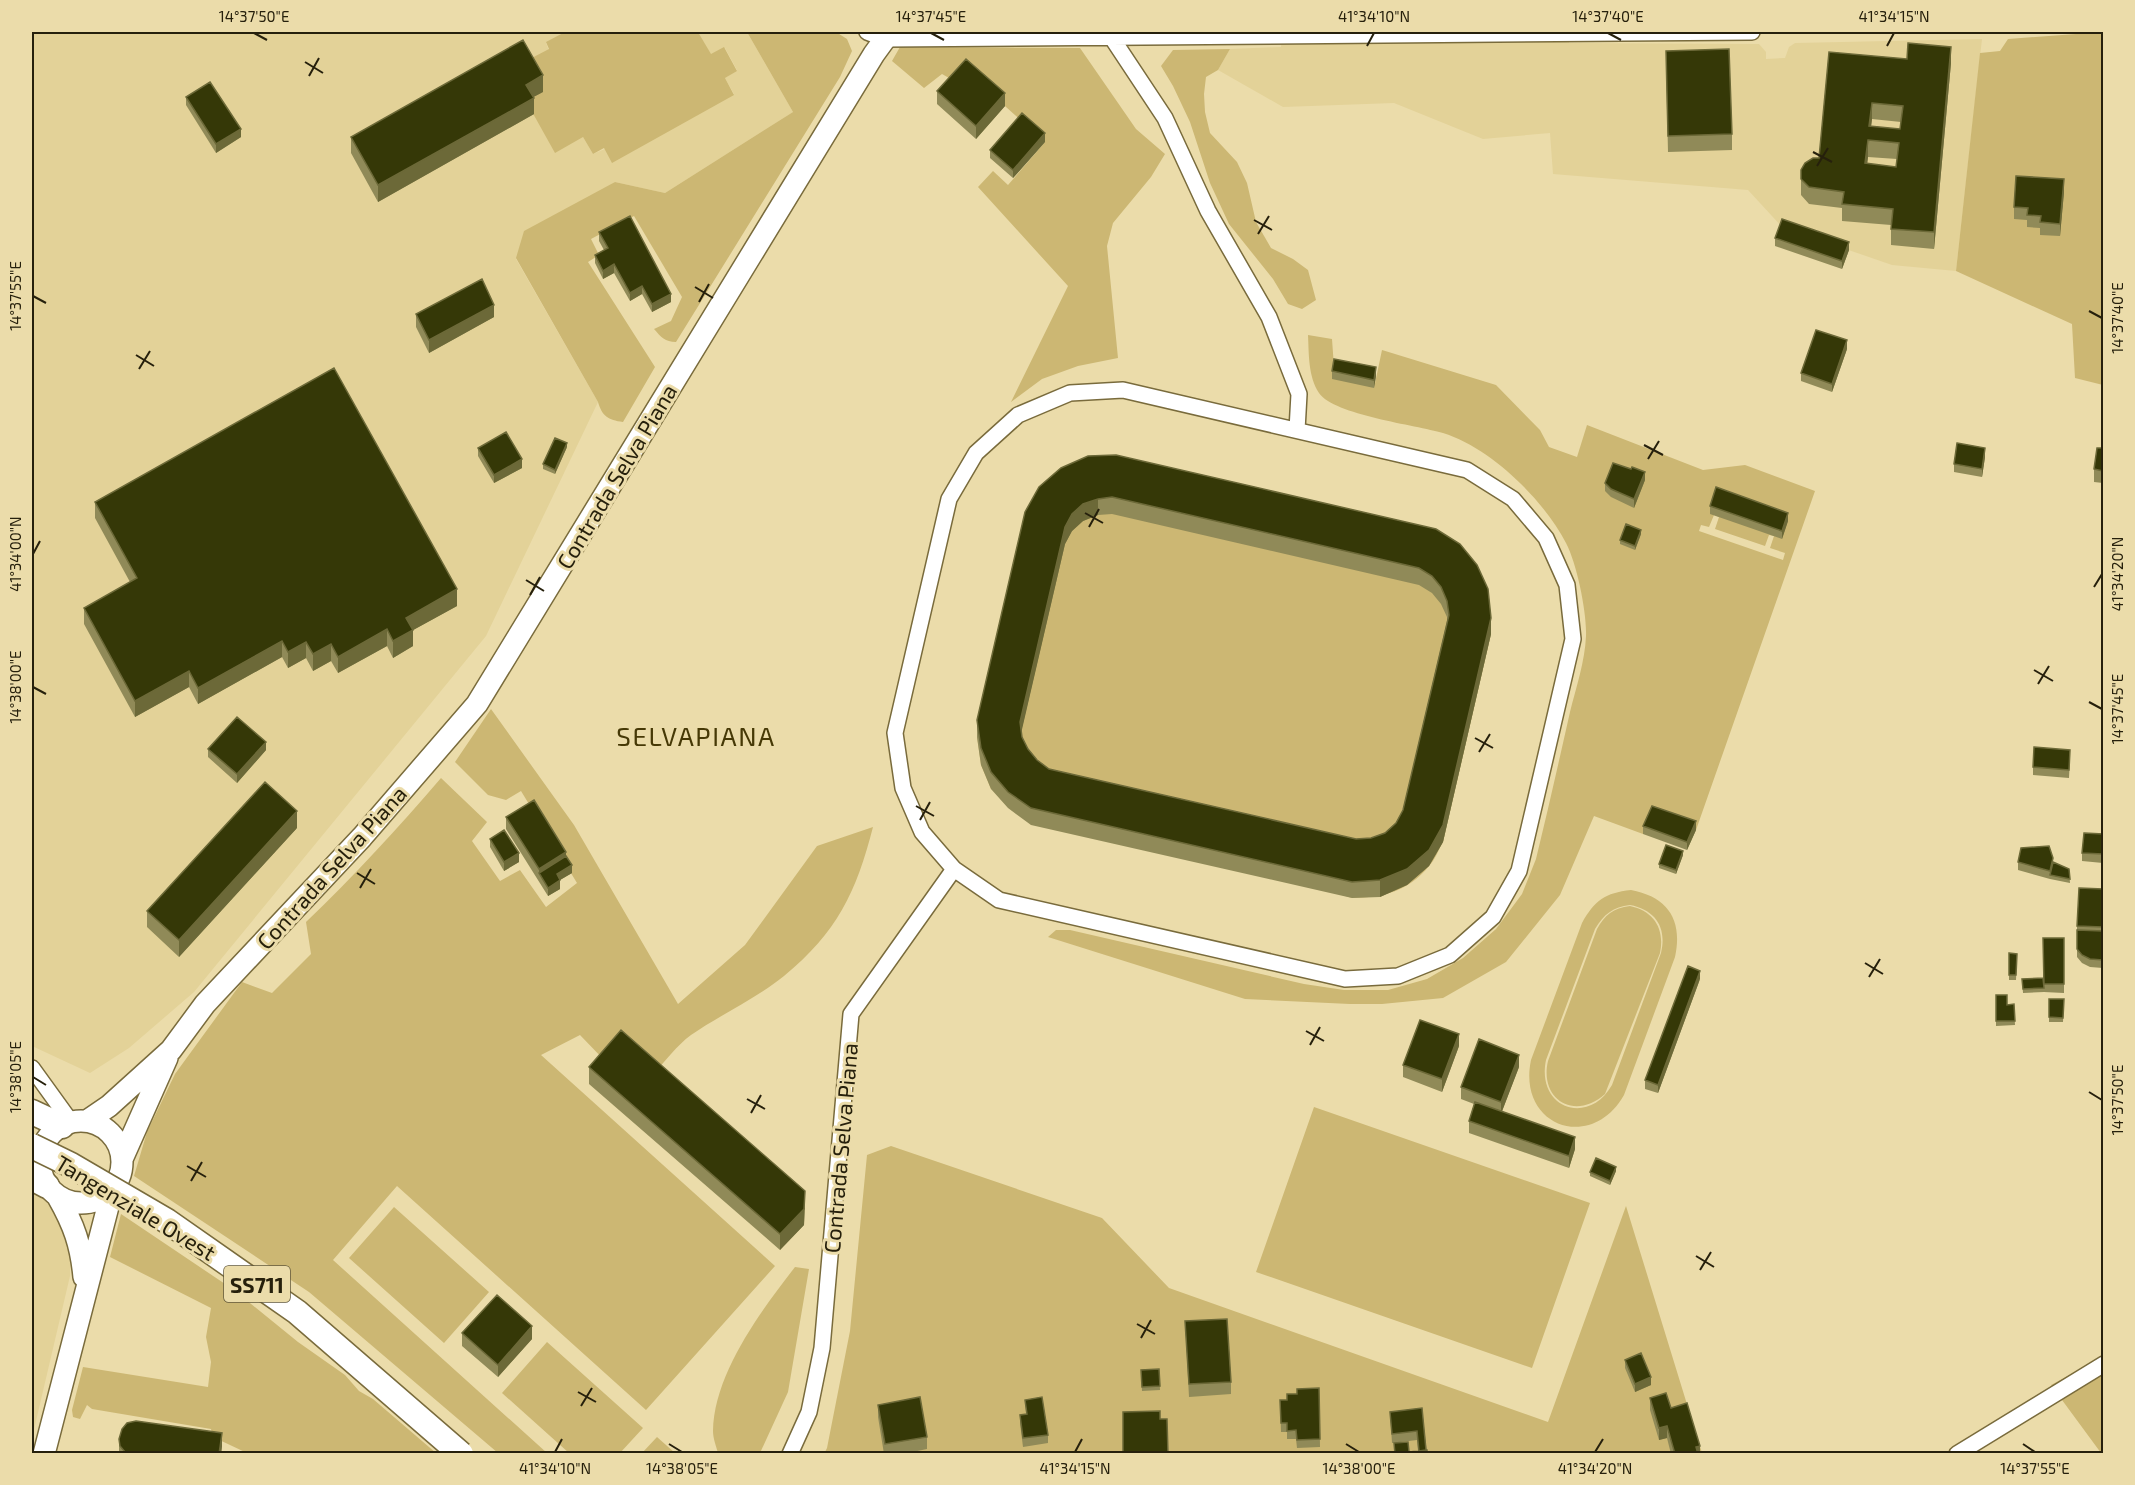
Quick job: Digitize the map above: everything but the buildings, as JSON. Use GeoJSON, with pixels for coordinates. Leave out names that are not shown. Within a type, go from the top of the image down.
{"type":"FeatureCollection","features":[{"type":"Feature","properties":{"kind":"main road"},"geometry":{"type":"LineString","coordinates":[[32,1113],[73,1123]]}},
{"type":"Feature","properties":{"kind":"main road","name":"Tangenziale Ovest"},"geometry":{"type":"LineString","coordinates":[[32,1146],[71,1165],[167,1221],[297,1312],[460,1454]]}},
{"type":"Feature","properties":{"kind":"street","name":"Contrada Selva Piana"},"geometry":{"type":"LineString","coordinates":[[171,1050],[205,1004],[362,837],[477,704],[881,34],[1112,38],[1752,32]]}},
{"type":"Feature","properties":{"kind":"street"},"geometry":{"type":"LineString","coordinates":[[1112,38],[1165,118],[1208,211],[1269,317],[1299,394],[1297,430]]}},
{"type":"Feature","properties":{"kind":"street"},"geometry":{"type":"LineString","coordinates":[[1123,390],[1297,430],[1467,470],[1513,498],[1546,538],[1567,585],[1573,639],[1519,871],[1493,917],[1450,955],[1398,976],[1345,979],[999,900],[954,869],[922,832],[903,788],[895,733],[950,499],[976,453],[1018,415],[1070,393],[1123,390]]}},
{"type":"Feature","properties":{"kind":"street","name":"Contrada Selva Piana"},"geometry":{"type":"LineString","coordinates":[[790,1454],[809,1412],[822,1348],[851,1014],[954,869]]}},
{"type":"Feature","properties":{"kind":"street"},"geometry":{"type":"LineString","coordinates":[[86,1292],[81,1250],[73,1224],[46,1187],[40,1164],[41,1153],[52,1133],[109,1106],[171,1050]]}},
{"type":"Feature","properties":{"kind":"street"},"geometry":{"type":"LineString","coordinates":[[44,1454],[112,1191],[121,1175],[123,1157],[171,1050]]}},
{"type":"Feature","properties":{"kind":"street"},"geometry":{"type":"LineString","coordinates":[[32,1068],[73,1123]]}},
{"type":"Feature","properties":{"kind":"street"},"geometry":{"type":"LineString","coordinates":[[73,1123],[96,1123],[111,1132],[123,1157]]}},
{"type":"Feature","properties":{"kind":"street"},"geometry":{"type":"LineString","coordinates":[[46,1187],[77,1204],[96,1201],[112,1191]]}},
{"type":"Feature","properties":{"kind":"street"},"geometry":{"type":"LineString","coordinates":[[1957,1454],[2103,1364]]}},
{"type":"Feature","properties":{"kind":"shaded area"},"geometry":{"type":"Polygon","coordinates":[[[32,32],[565,32],[546,43],[583,137],[593,154],[734,94],[725,78],[737,70],[725,48],[711,55],[698,32],[747,32],[793,112],[665,193],[615,182],[516,259],[598,402],[486,636],[194,992],[129,1048],[90,1073],[32,1046],[32,32]]]}},
{"type":"Feature","properties":{"kind":"shaded area"},"geometry":{"type":"Polygon","coordinates":[[[565,32],[698,32],[711,54],[724,47],[737,71],[725,78],[734,95],[612,163],[604,148],[593,154],[583,137],[555,153],[526,101],[526,61],[549,49],[546,42],[565,32]]]}},
{"type":"Feature","properties":{"kind":"shaded area"},"geometry":{"type":"Polygon","coordinates":[[[747,32],[836,32],[847,39],[852,51],[840,77],[676,342],[669,341],[654,329],[671,321],[682,297],[634,216],[591,239],[599,255],[588,262],[655,367],[623,422],[613,420],[601,411],[516,258],[524,231],[615,182],[665,193],[793,112],[747,32]]]}},
{"type":"Feature","properties":{"kind":"shaded area"},"geometry":{"type":"Polygon","coordinates":[[[1282,32],[1568,32],[1569,43],[1759,44],[1766,52],[1766,59],[1785,58],[1789,47],[1795,43],[1982,39],[1956,271],[1892,265],[1782,227],[1748,190],[1553,174],[1550,133],[1483,139],[1394,103],[1283,107],[1218,70],[1230,49],[1281,47],[1282,32]]]}},
{"type":"Feature","properties":{"kind":"shaded area"},"geometry":{"type":"Polygon","coordinates":[[[2103,32],[2103,385],[2075,378],[2072,324],[1956,271],[1980,53],[2000,51],[2008,39],[2103,32]]]}},
{"type":"Feature","properties":{"kind":"shaded area"},"geometry":{"type":"Polygon","coordinates":[[[900,47],[1080,48],[1136,129],[1165,154],[1151,177],[1113,223],[1107,246],[1118,358],[1078,366],[1042,379],[1011,402],[1068,286],[978,187],[993,171],[1008,185],[1045,142],[966,71],[956,82],[942,74],[924,88],[892,61],[900,47]]]}},
{"type":"Feature","properties":{"kind":"shaded area"},"geometry":{"type":"Polygon","coordinates":[[[1230,49],[1218,70],[1206,77],[1205,112],[1210,133],[1237,162],[1247,183],[1256,222],[1271,248],[1308,270],[1316,300],[1302,309],[1288,304],[1273,279],[1229,224],[1210,183],[1190,122],[1161,66],[1173,50],[1230,49]]]}},
{"type":"Feature","properties":{"kind":"shaded area"},"geometry":{"type":"Polygon","coordinates":[[[1308,335],[1332,339],[1334,367],[1374,388],[1382,350],[1496,385],[1540,430],[1549,447],[1577,457],[1587,425],[1703,470],[1745,465],[1815,491],[1696,830],[1652,814],[1643,834],[1594,816],[1560,895],[1506,962],[1443,998],[1382,1004],[1245,999],[1048,937],[1056,930],[1070,930],[1304,984],[1344,990],[1388,990],[1427,979],[1463,958],[1496,929],[1522,894],[1536,859],[1585,645],[1586,626],[1583,602],[1570,552],[1556,526],[1530,493],[1514,477],[1479,450],[1443,433],[1358,413],[1328,401],[1315,386],[1310,365],[1308,335]],[[1714,515],[1709,527],[1701,525],[1699,531],[1783,560],[1785,553],[1770,548],[1774,536],[1769,535],[1765,546],[1715,529],[1719,517],[1714,515]]]}},
{"type":"Feature","properties":{"kind":"shaded area"},"geometry":{"type":"Polygon","coordinates":[[[1088,473],[1488,606],[1491,634],[1443,842],[1431,864],[1421,875],[1394,891],[1352,898],[991,789],[981,765],[977,737],[1025,528],[1088,473]]]}},
{"type":"Feature","properties":{"kind":"shaded area"},"geometry":{"type":"Polygon","coordinates":[[[491,709],[574,825],[678,1004],[745,945],[817,846],[873,827],[851,892],[831,927],[818,943],[773,984],[686,1039],[653,1074],[607,1063],[580,1035],[541,1055],[775,1266],[646,1410],[397,1186],[333,1260],[547,1453],[498,1453],[309,1292],[134,1176],[147,1132],[175,1074],[242,982],[272,993],[311,954],[306,922],[375,852],[441,778],[487,822],[472,841],[500,881],[520,870],[546,907],[577,883],[521,791],[506,800],[488,795],[455,762],[491,709]]]}},
{"type":"Feature","properties":{"kind":"shaded area"},"geometry":{"type":"Polygon","coordinates":[[[1631,890],[1655,898],[1670,912],[1677,932],[1675,957],[1624,1095],[1610,1113],[1594,1123],[1576,1127],[1560,1124],[1546,1115],[1535,1101],[1530,1083],[1531,1060],[1582,923],[1596,903],[1614,893],[1631,890]],[[1630,905],[1619,907],[1606,915],[1595,929],[1546,1060],[1545,1077],[1549,1090],[1556,1100],[1566,1106],[1578,1108],[1590,1106],[1602,1098],[1612,1085],[1661,953],[1661,928],[1653,916],[1639,907],[1630,905]]]}},
{"type":"Feature","properties":{"kind":"shaded area"},"geometry":{"type":"Polygon","coordinates":[[[1630,906],[1646,912],[1656,922],[1661,936],[1660,953],[1605,1094],[1594,1102],[1582,1106],[1571,1106],[1554,1096],[1547,1075],[1548,1061],[1597,929],[1610,913],[1630,906]]]}},
{"type":"Feature","properties":{"kind":"shaded area"},"geometry":{"type":"Polygon","coordinates":[[[1314,1107],[1590,1203],[1532,1368],[1256,1272],[1314,1107]]]}},
{"type":"Feature","properties":{"kind":"shaded area"},"geometry":{"type":"Polygon","coordinates":[[[891,1146],[1102,1218],[1169,1288],[1548,1422],[1626,1206],[1702,1453],[824,1454],[850,1331],[867,1155],[891,1146]]]}},
{"type":"Feature","properties":{"kind":"shaded area"},"geometry":{"type":"Polygon","coordinates":[[[32,1190],[53,1206],[66,1231],[70,1252],[70,1276],[32,1438],[32,1190]]]}},
{"type":"Feature","properties":{"kind":"shaded area"},"geometry":{"type":"Polygon","coordinates":[[[394,1207],[489,1292],[444,1343],[349,1258],[394,1207]]]}},
{"type":"Feature","properties":{"kind":"shaded area"},"geometry":{"type":"Polygon","coordinates":[[[121,1214],[234,1290],[298,1342],[345,1375],[359,1391],[373,1399],[436,1453],[247,1453],[213,1437],[211,1429],[92,1409],[87,1405],[80,1419],[73,1417],[72,1410],[83,1367],[208,1387],[211,1362],[206,1337],[211,1308],[110,1257],[121,1214]]]}},
{"type":"Feature","properties":{"kind":"shaded area"},"geometry":{"type":"Polygon","coordinates":[[[795,1267],[809,1269],[788,1392],[760,1453],[718,1453],[713,1434],[715,1409],[730,1365],[754,1323],[795,1267]]]}},
{"type":"Feature","properties":{"kind":"shaded area"},"geometry":{"type":"Polygon","coordinates":[[[547,1342],[643,1428],[620,1453],[569,1453],[502,1393],[547,1342]]]}},
{"type":"Feature","properties":{"kind":"shaded area"},"geometry":{"type":"Polygon","coordinates":[[[2103,1357],[2103,1453],[2101,1453],[2051,1385],[2103,1357]]]}},
{"type":"Feature","properties":{"kind":"shaded area"},"geometry":{"type":"Polygon","coordinates":[[[657,1437],[675,1453],[642,1453],[657,1437]]]}},
{"type":"Feature","properties":{"kind":"district","name":"SELVAPIANA"},"geometry":{"type":"Point","coordinates":[696,735]}}]}
